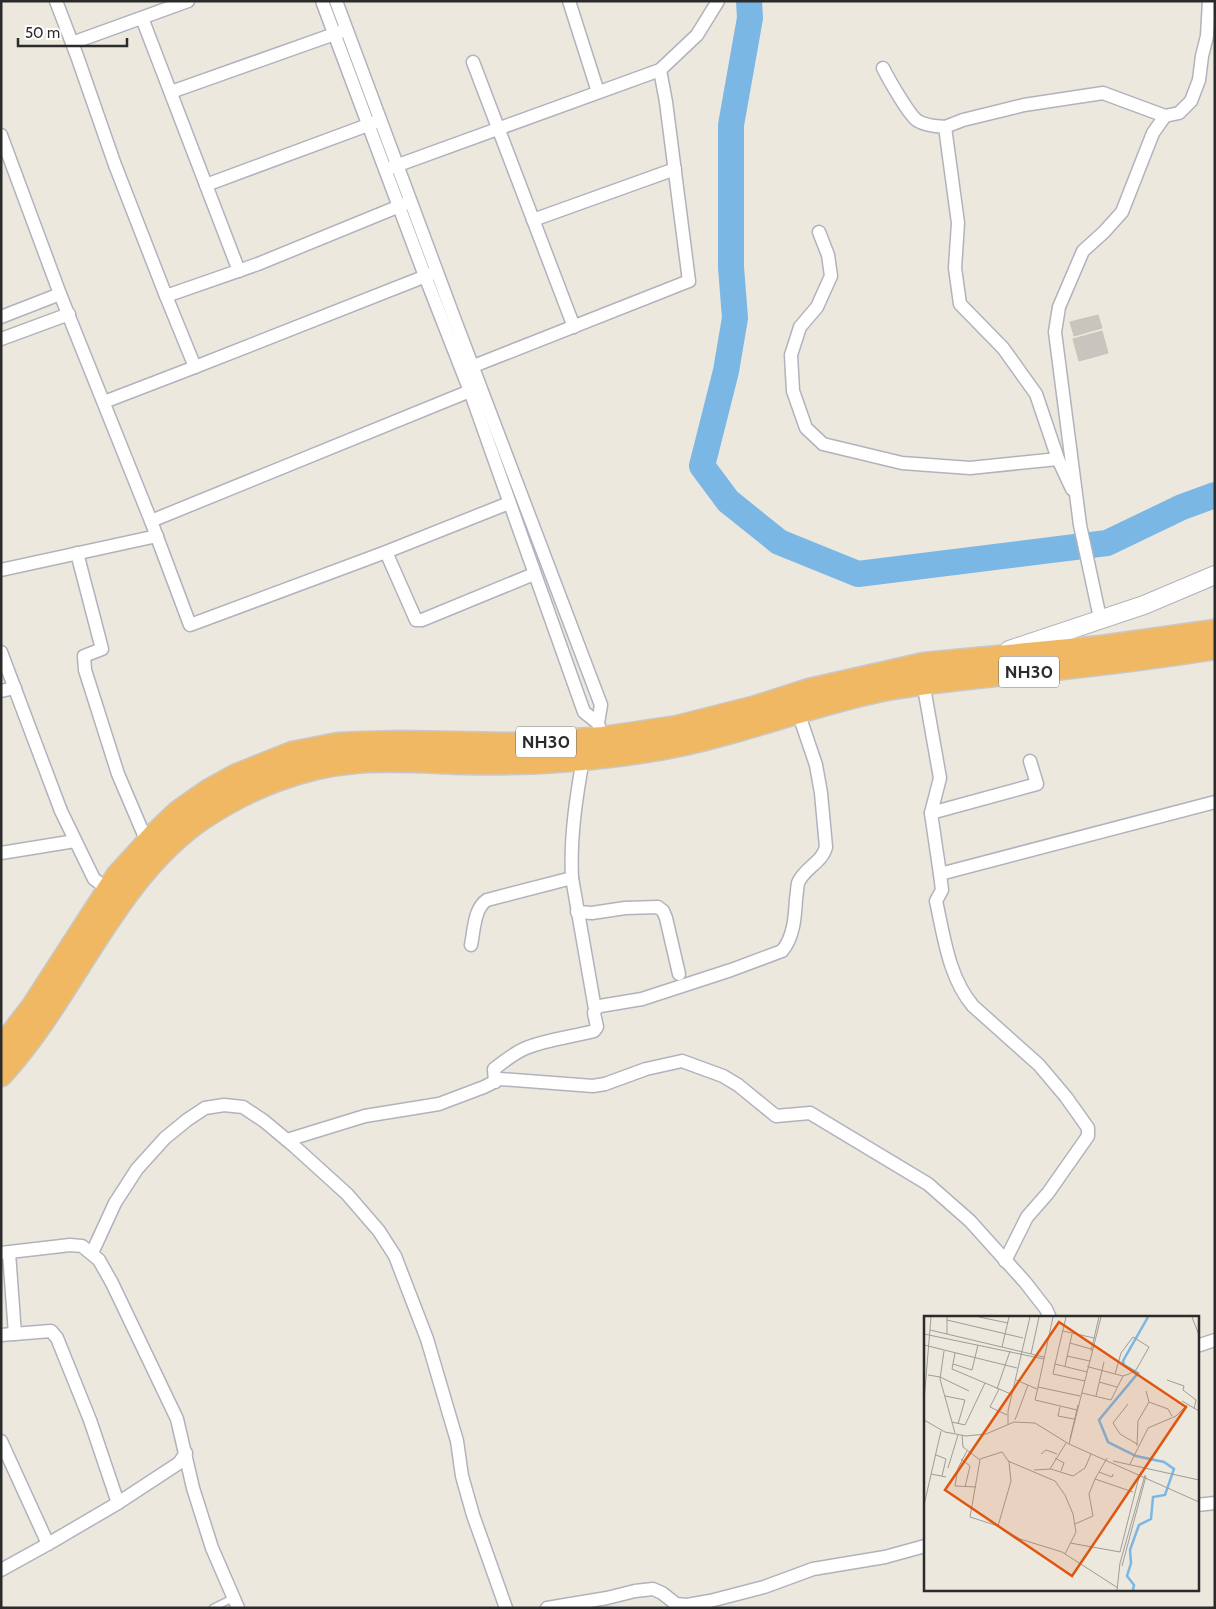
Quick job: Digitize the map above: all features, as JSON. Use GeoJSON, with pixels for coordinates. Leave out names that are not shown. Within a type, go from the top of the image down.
{"type":"FeatureCollection","features":[{"type":"Feature","properties":{"kind":"highway","name":"NH30"},"geometry":{"type":"LineString","coordinates":[[604,739],[660,748],[719,736],[844,699],[983,667],[1100,647],[1215,631]]}},
{"type":"Feature","properties":{"kind":"highway","name":"NH30"},"geometry":{"type":"LineString","coordinates":[[1,1075],[36,1033],[116,894],[117,876],[147,842],[178,812],[208,790],[237,775],[292,753],[313,748],[363,743],[516,744],[604,739],[677,726],[756,707],[809,690],[924,664],[983,667],[1147,659],[1214,648]]}},
{"type":"Feature","properties":{"kind":"highway","name":"NH30"},"geometry":{"type":"LineString","coordinates":[[1,1048],[116,894],[179,836],[204,818],[263,785],[324,766],[356,762],[469,763],[583,759],[604,739]]}},
{"type":"Feature","properties":{"kind":"street"},"geometry":{"type":"LineString","coordinates":[[56,1],[115,165],[195,367]]}},
{"type":"Feature","properties":{"kind":"street"},"geometry":{"type":"LineString","coordinates":[[72,43],[188,1]]}},
{"type":"Feature","properties":{"kind":"street"},"geometry":{"type":"LineString","coordinates":[[322,1],[368,125],[391,167],[430,274],[601,705],[604,739]]}},
{"type":"Feature","properties":{"kind":"street"},"geometry":{"type":"LineString","coordinates":[[336,1],[381,120],[391,167]]}},
{"type":"Feature","properties":{"kind":"street"},"geometry":{"type":"LineString","coordinates":[[569,1],[598,92]]}},
{"type":"Feature","properties":{"kind":"street"},"geometry":{"type":"LineString","coordinates":[[391,167],[660,70],[696,35],[718,1]]}},
{"type":"Feature","properties":{"kind":"street"},"geometry":{"type":"LineString","coordinates":[[883,68],[898,95],[916,120],[929,125],[946,127],[963,120],[1024,105],[1103,92],[1165,116],[1179,113],[1191,101],[1198,80],[1207,36],[1209,1]]}},
{"type":"Feature","properties":{"kind":"street"},"geometry":{"type":"LineString","coordinates":[[142,18],[239,271]]}},
{"type":"Feature","properties":{"kind":"street"},"geometry":{"type":"LineString","coordinates":[[171,92],[347,29]]}},
{"type":"Feature","properties":{"kind":"street"},"geometry":{"type":"LineString","coordinates":[[474,62],[574,327]]}},
{"type":"Feature","properties":{"kind":"street"},"geometry":{"type":"LineString","coordinates":[[467,368],[689,282],[666,102],[660,70]]}},
{"type":"Feature","properties":{"kind":"street"},"geometry":{"type":"LineString","coordinates":[[1100,618],[1080,526],[1054,332],[1059,307],[1083,251],[1122,212],[1153,133],[1165,116]]}},
{"type":"Feature","properties":{"kind":"street"},"geometry":{"type":"LineString","coordinates":[[206,185],[381,120]]}},
{"type":"Feature","properties":{"kind":"street"},"geometry":{"type":"LineString","coordinates":[[946,127],[958,223],[954,268],[960,304],[1003,348],[1036,394],[1058,459],[1078,500]]}},
{"type":"Feature","properties":{"kind":"street"},"geometry":{"type":"LineString","coordinates":[[1,135],[60,294],[152,521],[190,626],[509,503]]}},
{"type":"Feature","properties":{"kind":"street"},"geometry":{"type":"LineString","coordinates":[[533,220],[675,169]]}},
{"type":"Feature","properties":{"kind":"street"},"geometry":{"type":"LineString","coordinates":[[166,296],[239,271],[405,204]]}},
{"type":"Feature","properties":{"kind":"street"},"geometry":{"type":"LineString","coordinates":[[819,232],[828,255],[832,276],[817,307],[800,327],[791,355],[793,391],[806,428],[823,444],[902,463],[970,468],[1058,459]]}},
{"type":"Feature","properties":{"kind":"street"},"geometry":{"type":"LineString","coordinates":[[104,402],[430,274]]}},
{"type":"Feature","properties":{"kind":"street"},"geometry":{"type":"LineString","coordinates":[[1,317],[60,294]]}},
{"type":"Feature","properties":{"kind":"street"},"geometry":{"type":"LineString","coordinates":[[1,339],[69,314]]}},
{"type":"Feature","properties":{"kind":"street"},"geometry":{"type":"LineString","coordinates":[[467,368],[470,391],[584,712],[604,739]]}},
{"type":"Feature","properties":{"kind":"street"},"geometry":{"type":"LineString","coordinates":[[152,521],[470,391]]}},
{"type":"Feature","properties":{"kind":"street"},"geometry":{"type":"LineString","coordinates":[[1,570],[157,536]]}},
{"type":"Feature","properties":{"kind":"street"},"geometry":{"type":"LineString","coordinates":[[386,552],[416,620],[422,620],[534,574]]}},
{"type":"Feature","properties":{"kind":"street"},"geometry":{"type":"LineString","coordinates":[[77,553],[102,649],[84,656],[86,670],[118,774],[147,842]]}},
{"type":"Feature","properties":{"kind":"street"},"geometry":{"type":"LineString","coordinates":[[983,667],[1100,618],[1144,605],[1215,575]]}},
{"type":"Feature","properties":{"kind":"street"},"geometry":{"type":"LineString","coordinates":[[1214,648],[1215,656]]}},
{"type":"Feature","properties":{"kind":"street"},"geometry":{"type":"LineString","coordinates":[[1,652],[61,811],[75,841],[94,879],[116,894]]}},
{"type":"Feature","properties":{"kind":"street"},"geometry":{"type":"LineString","coordinates":[[923,682],[940,778],[931,812],[942,890],[936,901],[954,972],[966,997],[973,1006],[1039,1065],[1066,1096],[1088,1128],[1088,1136],[1048,1193],[1027,1217],[1005,1261]]}},
{"type":"Feature","properties":{"kind":"street"},"geometry":{"type":"LineString","coordinates":[[1,691],[15,688]]}},
{"type":"Feature","properties":{"kind":"street"},"geometry":{"type":"LineString","coordinates":[[595,1009],[600,1006],[642,999],[731,970],[782,951],[786,946],[793,926],[797,886],[802,875],[824,855],[826,847],[821,792],[816,765],[798,712]]}},
{"type":"Feature","properties":{"kind":"street"},"geometry":{"type":"LineString","coordinates":[[495,1082],[494,1069],[524,1049],[537,1044],[594,1031],[597,1027],[572,878],[571,857],[575,807],[583,759]]}},
{"type":"Feature","properties":{"kind":"street"},"geometry":{"type":"LineString","coordinates":[[931,812],[1037,784],[1030,760]]}},
{"type":"Feature","properties":{"kind":"street"},"geometry":{"type":"LineString","coordinates":[[940,874],[1215,802]]}},
{"type":"Feature","properties":{"kind":"street"},"geometry":{"type":"LineString","coordinates":[[1,853],[75,841]]}},
{"type":"Feature","properties":{"kind":"street"},"geometry":{"type":"LineString","coordinates":[[471,945],[478,911],[482,903],[492,897],[572,878]]}},
{"type":"Feature","properties":{"kind":"street"},"geometry":{"type":"LineString","coordinates":[[577,912],[592,913],[658,906],[666,918],[679,974]]}},
{"type":"Feature","properties":{"kind":"street"},"geometry":{"type":"LineString","coordinates":[[287,1140],[365,1116],[439,1104],[500,1079],[594,1086],[682,1061],[738,1084],[776,1116],[810,1114],[928,1184],[970,1221],[1025,1282],[1046,1309],[1049,1316]]}},
{"type":"Feature","properties":{"kind":"street"},"geometry":{"type":"LineString","coordinates":[[92,1253],[115,1203],[137,1169],[165,1138],[187,1120],[204,1108],[224,1105],[243,1107],[264,1120],[347,1194],[379,1231],[395,1256],[427,1339],[457,1442],[462,1476],[472,1515],[506,1608]]}},
{"type":"Feature","properties":{"kind":"street"},"geometry":{"type":"LineString","coordinates":[[16,1334],[5,1253],[70,1245],[82,1246],[99,1260],[112,1283],[177,1419],[193,1488],[212,1548],[235,1603]]}},
{"type":"Feature","properties":{"kind":"street"},"geometry":{"type":"LineString","coordinates":[[1,1335],[51,1331],[57,1338],[90,1420],[118,1503]]}},
{"type":"Feature","properties":{"kind":"street"},"geometry":{"type":"LineString","coordinates":[[1198,1346],[1215,1340]]}},
{"type":"Feature","properties":{"kind":"street"},"geometry":{"type":"LineString","coordinates":[[1,1441],[48,1544]]}},
{"type":"Feature","properties":{"kind":"street"},"geometry":{"type":"LineString","coordinates":[[1,1570],[118,1503],[179,1463],[186,1453]]}},
{"type":"Feature","properties":{"kind":"street"},"geometry":{"type":"LineString","coordinates":[[1198,1505],[1215,1503]]}},
{"type":"Feature","properties":{"kind":"street"},"geometry":{"type":"LineString","coordinates":[[547,1608],[653,1589],[662,1593],[676,1604],[687,1605],[764,1587],[813,1569],[884,1556],[924,1546]]}},
{"type":"Feature","properties":{"kind":"lane"},"geometry":{"type":"LineString","coordinates":[[213,1608],[235,1603]]}},
{"type":"Feature","properties":{"kind":"building"},"geometry":{"type":"Polygon","coordinates":[[[1098,315],[1102,328],[1074,336],[1070,322],[1098,315]]]}},
{"type":"Feature","properties":{"kind":"building"},"geometry":{"type":"Polygon","coordinates":[[[1102,331],[1108,353],[1079,361],[1073,339],[1102,331]]]}},
{"type":"Feature","properties":{"kind":"waterway"},"geometry":{"type":"LineString","coordinates":[[749,1],[750,18],[731,125],[731,267],[735,318],[726,371],[702,466],[728,501],[779,542],[858,574],[1107,543],[1182,507],[1215,495]]}}]}
